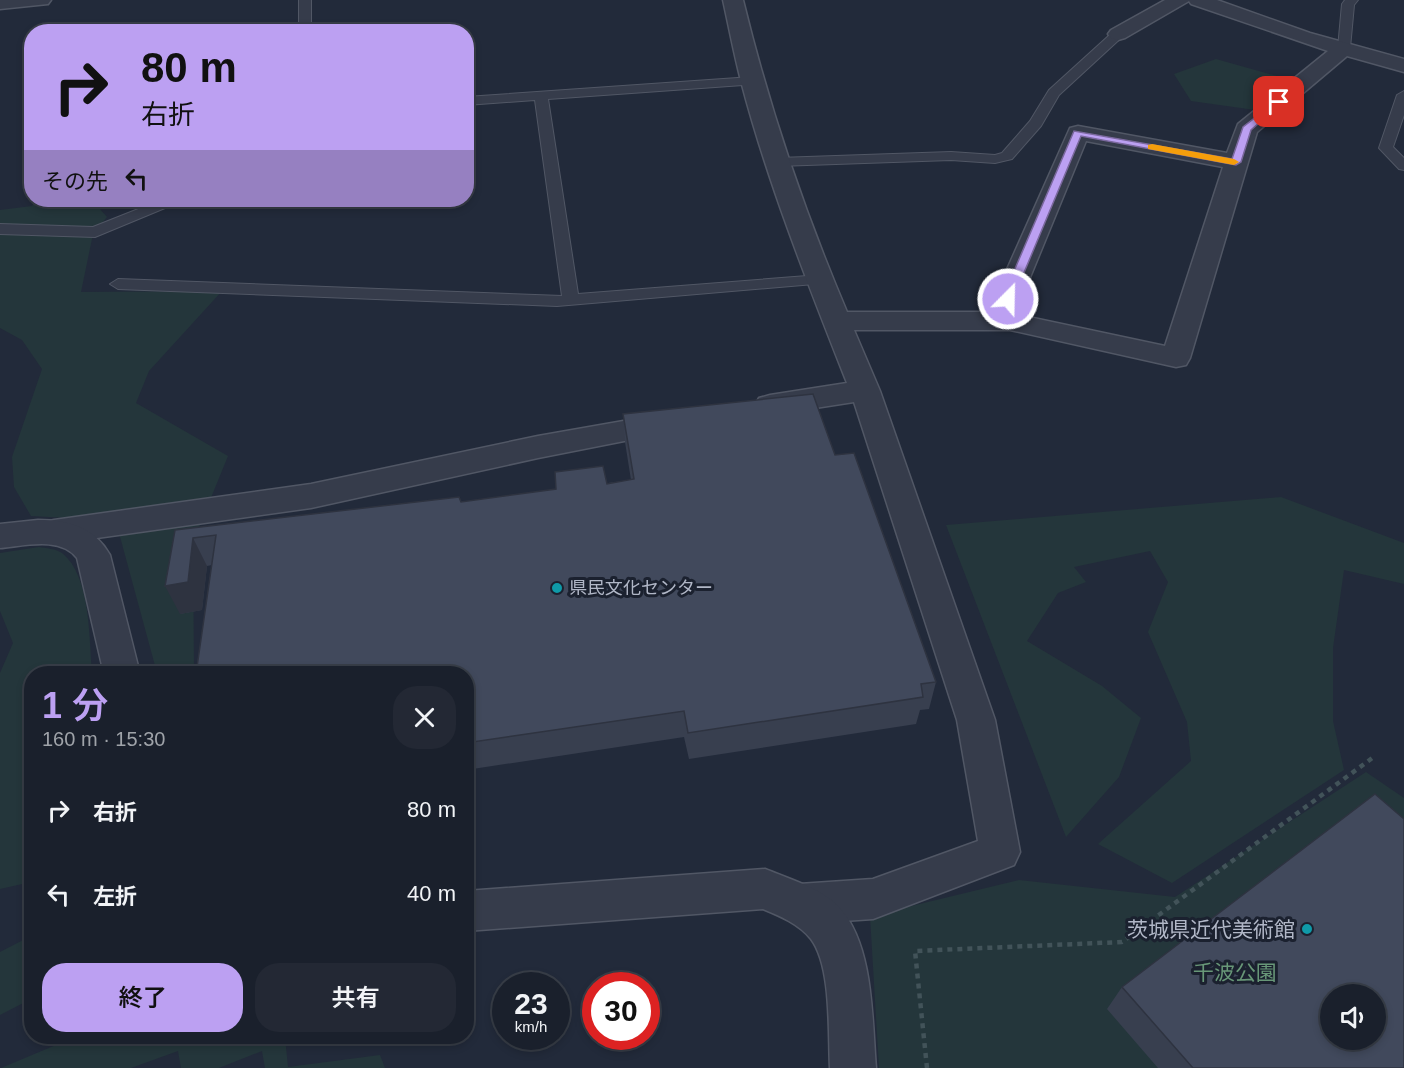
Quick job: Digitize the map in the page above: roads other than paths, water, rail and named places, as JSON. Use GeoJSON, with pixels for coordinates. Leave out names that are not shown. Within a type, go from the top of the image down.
{"type":"FeatureCollection","features":[{"type":"Feature","properties":{"kind":"street"},"geometry":{"type":"LineString","coordinates":[[0,3],[41,0]]}},
{"type":"Feature","properties":{"kind":"street"},"geometry":{"type":"LineString","coordinates":[[733,0],[752,81],[778,162],[820,280],[865,391],[976,720],[1000,852],[873,899],[799,904]]}},
{"type":"Feature","properties":{"kind":"street"},"geometry":{"type":"LineString","coordinates":[[1118,33],[1180,0]]}},
{"type":"Feature","properties":{"kind":"street"},"geometry":{"type":"LineString","coordinates":[[1198,0],[1303,37],[1404,66]]}},
{"type":"Feature","properties":{"kind":"street"},"geometry":{"type":"LineString","coordinates":[[837,321],[999,320],[1176,358],[1246,129],[1344,48]]}},
{"type":"Feature","properties":{"kind":"street"},"geometry":{"type":"LineString","coordinates":[[999,320],[1078,133],[1236,162]]}},
{"type":"Feature","properties":{"kind":"street"},"geometry":{"type":"LineString","coordinates":[[744,410],[865,391]]}},
{"type":"Feature","properties":{"kind":"street"},"geometry":{"type":"LineString","coordinates":[[0,536],[54,532],[106,522],[311,496],[538,447],[698,418]]}},
{"type":"Feature","properties":{"kind":"street"},"geometry":{"type":"LineString","coordinates":[[54,532],[74,537],[88,545],[93,555],[120,666]]}},
{"type":"Feature","properties":{"kind":"street"},"geometry":{"type":"LineString","coordinates":[[474,910],[765,889],[799,904],[826,924],[845,963],[853,1068]]}},
{"type":"Feature","properties":{"kind":"lane"},"geometry":{"type":"LineString","coordinates":[[305,0],[305,24]]}},
{"type":"Feature","properties":{"kind":"lane"},"geometry":{"type":"LineString","coordinates":[[1344,48],[1348,4],[1353,0]]}},
{"type":"Feature","properties":{"kind":"lane"},"geometry":{"type":"LineString","coordinates":[[778,162],[951,156],[995,159],[1007,156],[1036,123],[1054,93],[1118,33]]}},
{"type":"Feature","properties":{"kind":"lane"},"geometry":{"type":"LineString","coordinates":[[474,100],[752,81]]}},
{"type":"Feature","properties":{"kind":"lane"},"geometry":{"type":"LineString","coordinates":[[1404,95],[1386,148],[1404,166]]}},
{"type":"Feature","properties":{"kind":"lane"},"geometry":{"type":"LineString","coordinates":[[541,96],[571,300]]}},
{"type":"Feature","properties":{"kind":"lane"},"geometry":{"type":"LineString","coordinates":[[0,229],[95,232],[155,207]]}},
{"type":"Feature","properties":{"kind":"lane"},"geometry":{"type":"LineString","coordinates":[[118,284],[557,301],[820,280]]}},
{"type":"Feature","properties":{"kind":"place","name":"県民文化センター"},"geometry":{"type":"Point","coordinates":[557,588]}},
{"type":"Feature","properties":{"kind":"place","name":"茨城県近代美術館"},"geometry":{"type":"Point","coordinates":[1307,929]}},
{"type":"Feature","properties":{"kind":"park label","name":"千波公園"},"geometry":{"type":"Point","coordinates":[1235,972]}}]}
